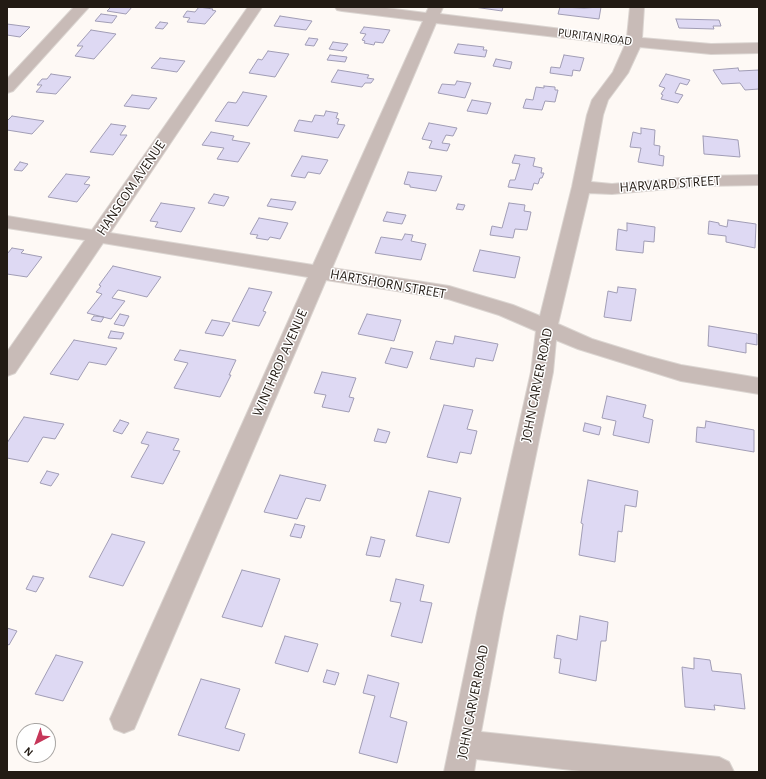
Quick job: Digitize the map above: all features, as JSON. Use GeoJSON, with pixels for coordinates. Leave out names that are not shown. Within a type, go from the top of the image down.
{"type":"FeatureCollection","features":[{"type":"Feature","properties":{"kind":"street"},"geometry":{"type":"LineString","coordinates":[[7,88],[82,7]]}},
{"type":"Feature","properties":{"kind":"street","name":"HANSCOM AVENUE"},"geometry":{"type":"LineString","coordinates":[[7,368],[255,7]]}},
{"type":"Feature","properties":{"kind":"street","name":"PURITAN ROAD"},"geometry":{"type":"LineString","coordinates":[[342,7],[433,12],[668,46],[711,49],[759,48]]}},
{"type":"Feature","properties":{"kind":"street","name":"JOHN CARVER ROAD"},"geometry":{"type":"LineString","coordinates":[[460,772],[490,613],[542,372],[547,328],[581,187],[598,105],[620,73],[634,42],[638,7]]}},
{"type":"Feature","properties":{"kind":"street","name":"WINTHROP AVENUE"},"geometry":{"type":"LineString","coordinates":[[124,719],[433,12]]}},
{"type":"Feature","properties":{"kind":"street","name":"HARVARD STREET"},"geometry":{"type":"LineString","coordinates":[[581,187],[612,189],[702,181],[759,180]]}},
{"type":"Feature","properties":{"kind":"street","name":"HARTSHORN STREET"},"geometry":{"type":"LineString","coordinates":[[7,222],[97,238],[426,289],[473,299],[515,313],[585,344],[644,363],[681,373],[759,386]]}},
{"type":"Feature","properties":{"kind":"street"},"geometry":{"type":"LineString","coordinates":[[465,744],[719,772]]}},
{"type":"Feature","properties":{"kind":"building"},"geometry":{"type":"Polygon","coordinates":[[[111,7],[132,7],[126,14],[107,11],[111,7]]]}},
{"type":"Feature","properties":{"kind":"building"},"geometry":{"type":"Polygon","coordinates":[[[199,7],[213,9],[212,10],[216,11],[205,24],[187,22],[190,18],[183,17],[187,11],[195,12],[199,7]]]}},
{"type":"Feature","properties":{"kind":"building"},"geometry":{"type":"Polygon","coordinates":[[[474,7],[503,7],[502,11],[474,7]]]}},
{"type":"Feature","properties":{"kind":"building"},"geometry":{"type":"Polygon","coordinates":[[[560,7],[601,7],[599,19],[558,14],[560,7]]]}},
{"type":"Feature","properties":{"kind":"building"},"geometry":{"type":"Polygon","coordinates":[[[101,14],[117,16],[112,23],[95,21],[101,14]]]}},
{"type":"Feature","properties":{"kind":"building"},"geometry":{"type":"Polygon","coordinates":[[[280,16],[312,21],[306,30],[274,26],[280,16]]]}},
{"type":"Feature","properties":{"kind":"building"},"geometry":{"type":"Polygon","coordinates":[[[676,19],[719,20],[721,26],[713,26],[714,29],[679,28],[676,19]]]}},
{"type":"Feature","properties":{"kind":"building"},"geometry":{"type":"Polygon","coordinates":[[[160,22],[168,23],[163,29],[155,28],[160,22]]]}},
{"type":"Feature","properties":{"kind":"building"},"geometry":{"type":"Polygon","coordinates":[[[7,24],[30,27],[20,37],[7,35],[7,24]]]}},
{"type":"Feature","properties":{"kind":"building"},"geometry":{"type":"Polygon","coordinates":[[[364,27],[390,30],[383,43],[375,42],[374,45],[364,43],[365,41],[362,40],[366,34],[360,33],[364,27]]]}},
{"type":"Feature","properties":{"kind":"building"},"geometry":{"type":"Polygon","coordinates":[[[91,30],[116,34],[94,59],[75,56],[83,46],[77,46],[91,30]]]}},
{"type":"Feature","properties":{"kind":"building"},"geometry":{"type":"Polygon","coordinates":[[[309,38],[318,39],[314,46],[305,45],[309,38]]]}},
{"type":"Feature","properties":{"kind":"building"},"geometry":{"type":"Polygon","coordinates":[[[333,42],[348,44],[343,51],[329,49],[333,42]]]}},
{"type":"Feature","properties":{"kind":"building"},"geometry":{"type":"Polygon","coordinates":[[[458,44],[484,47],[483,50],[487,50],[485,57],[454,53],[458,44]]]}},
{"type":"Feature","properties":{"kind":"building"},"geometry":{"type":"Polygon","coordinates":[[[268,51],[289,54],[275,77],[249,73],[258,59],[262,60],[268,51]]]}},
{"type":"Feature","properties":{"kind":"building"},"geometry":{"type":"Polygon","coordinates":[[[330,55],[347,57],[345,62],[327,60],[330,55]]]}},
{"type":"Feature","properties":{"kind":"building"},"geometry":{"type":"Polygon","coordinates":[[[564,55],[584,58],[580,71],[573,70],[572,76],[550,73],[551,67],[560,68],[564,55]]]}},
{"type":"Feature","properties":{"kind":"building"},"geometry":{"type":"Polygon","coordinates":[[[160,58],[185,61],[177,72],[151,68],[160,58]]]}},
{"type":"Feature","properties":{"kind":"building"},"geometry":{"type":"Polygon","coordinates":[[[496,59],[512,62],[510,69],[493,66],[496,59]]]}},
{"type":"Feature","properties":{"kind":"building"},"geometry":{"type":"Polygon","coordinates":[[[738,68],[739,71],[759,70],[759,89],[745,90],[740,83],[722,84],[713,70],[738,68]]]}},
{"type":"Feature","properties":{"kind":"building"},"geometry":{"type":"Polygon","coordinates":[[[338,70],[369,75],[367,78],[374,79],[371,83],[365,83],[362,87],[331,82],[338,70]]]}},
{"type":"Feature","properties":{"kind":"building"},"geometry":{"type":"Polygon","coordinates":[[[51,74],[71,77],[56,94],[36,92],[42,85],[37,85],[42,79],[47,79],[51,74]]]}},
{"type":"Feature","properties":{"kind":"building"},"geometry":{"type":"Polygon","coordinates":[[[666,74],[690,80],[687,85],[680,83],[675,93],[683,95],[678,103],[661,99],[663,95],[661,94],[665,88],[659,86],[666,74]]]}},
{"type":"Feature","properties":{"kind":"building"},"geometry":{"type":"Polygon","coordinates":[[[457,81],[471,83],[465,98],[438,93],[442,84],[455,85],[457,81]]]}},
{"type":"Feature","properties":{"kind":"building"},"geometry":{"type":"Polygon","coordinates":[[[544,86],[555,87],[555,90],[558,90],[555,102],[545,101],[542,110],[523,108],[526,99],[533,100],[536,87],[544,88],[544,86]]]}},
{"type":"Feature","properties":{"kind":"building"},"geometry":{"type":"Polygon","coordinates":[[[243,92],[267,96],[248,126],[215,121],[228,102],[236,103],[243,92]]]}},
{"type":"Feature","properties":{"kind":"building"},"geometry":{"type":"Polygon","coordinates":[[[132,95],[157,98],[149,109],[124,106],[132,95]]]}},
{"type":"Feature","properties":{"kind":"building"},"geometry":{"type":"Polygon","coordinates":[[[472,100],[491,103],[487,114],[467,111],[472,100]]]}},
{"type":"Feature","properties":{"kind":"building"},"geometry":{"type":"Polygon","coordinates":[[[326,111],[338,113],[336,118],[339,119],[337,124],[345,125],[338,138],[294,131],[299,120],[312,122],[315,115],[324,116],[326,111]]]}},
{"type":"Feature","properties":{"kind":"building"},"geometry":{"type":"Polygon","coordinates":[[[12,116],[44,121],[32,134],[7,130],[7,121],[12,116]]]}},
{"type":"Feature","properties":{"kind":"building"},"geometry":{"type":"Polygon","coordinates":[[[429,123],[457,128],[453,136],[446,135],[442,143],[450,144],[447,151],[429,148],[432,141],[422,139],[429,123]]]}},
{"type":"Feature","properties":{"kind":"building"},"geometry":{"type":"Polygon","coordinates":[[[111,124],[126,126],[120,135],[127,135],[113,155],[90,152],[111,124]]]}},
{"type":"Feature","properties":{"kind":"building"},"geometry":{"type":"Polygon","coordinates":[[[641,128],[655,130],[654,145],[660,146],[659,155],[664,156],[663,166],[638,162],[641,148],[630,147],[633,132],[641,134],[641,128]]]}},
{"type":"Feature","properties":{"kind":"building"},"geometry":{"type":"Polygon","coordinates":[[[211,132],[234,136],[232,140],[250,143],[238,162],[217,159],[224,148],[202,145],[211,132]]]}},
{"type":"Feature","properties":{"kind":"building"},"geometry":{"type":"Polygon","coordinates":[[[703,136],[738,140],[740,157],[704,154],[703,136]]]}},
{"type":"Feature","properties":{"kind":"building"},"geometry":{"type":"Polygon","coordinates":[[[515,155],[535,158],[533,166],[542,168],[541,173],[544,173],[542,178],[540,178],[538,184],[534,183],[532,190],[508,187],[510,180],[515,180],[520,164],[512,163],[515,155]]]}},
{"type":"Feature","properties":{"kind":"building"},"geometry":{"type":"Polygon","coordinates":[[[302,156],[328,160],[320,174],[308,172],[305,178],[291,176],[302,156]]]}},
{"type":"Feature","properties":{"kind":"building"},"geometry":{"type":"Polygon","coordinates":[[[20,162],[28,164],[22,171],[14,170],[20,162]]]}},
{"type":"Feature","properties":{"kind":"building"},"geometry":{"type":"Polygon","coordinates":[[[408,172],[442,176],[436,191],[410,187],[410,185],[404,184],[408,172]]]}},
{"type":"Feature","properties":{"kind":"building"},"geometry":{"type":"Polygon","coordinates":[[[66,174],[90,177],[84,184],[90,185],[77,202],[48,197],[66,174]]]}},
{"type":"Feature","properties":{"kind":"building"},"geometry":{"type":"Polygon","coordinates":[[[214,194],[229,197],[224,206],[208,203],[214,194]]]}},
{"type":"Feature","properties":{"kind":"building"},"geometry":{"type":"Polygon","coordinates":[[[271,199],[296,202],[292,210],[267,206],[271,199]]]}},
{"type":"Feature","properties":{"kind":"building"},"geometry":{"type":"Polygon","coordinates":[[[161,203],[195,208],[181,232],[155,227],[158,222],[150,221],[161,203]]]}},
{"type":"Feature","properties":{"kind":"building"},"geometry":{"type":"Polygon","coordinates":[[[509,203],[525,205],[524,211],[531,212],[527,230],[515,229],[513,238],[490,235],[492,226],[502,228],[509,203]]]}},
{"type":"Feature","properties":{"kind":"building"},"geometry":{"type":"Polygon","coordinates":[[[458,204],[465,205],[463,210],[456,209],[458,204]]]}},
{"type":"Feature","properties":{"kind":"building"},"geometry":{"type":"Polygon","coordinates":[[[387,212],[406,215],[402,224],[383,221],[387,212]]]}},
{"type":"Feature","properties":{"kind":"building"},"geometry":{"type":"Polygon","coordinates":[[[259,218],[288,223],[280,239],[270,237],[268,240],[256,238],[258,235],[250,234],[259,218]]]}},
{"type":"Feature","properties":{"kind":"building"},"geometry":{"type":"Polygon","coordinates":[[[728,220],[756,224],[755,248],[726,242],[726,236],[708,234],[709,221],[719,223],[719,225],[727,227],[728,220]]]}},
{"type":"Feature","properties":{"kind":"building"},"geometry":{"type":"Polygon","coordinates":[[[627,223],[655,227],[654,242],[644,241],[643,253],[616,250],[618,229],[627,231],[627,223]]]}},
{"type":"Feature","properties":{"kind":"building"},"geometry":{"type":"Polygon","coordinates":[[[405,234],[413,235],[411,241],[426,244],[421,260],[375,253],[381,237],[402,240],[405,234]]]}},
{"type":"Feature","properties":{"kind":"building"},"geometry":{"type":"Polygon","coordinates":[[[12,248],[24,250],[21,253],[42,257],[27,277],[7,274],[7,254],[12,248]]]}},
{"type":"Feature","properties":{"kind":"building"},"geometry":{"type":"Polygon","coordinates":[[[480,250],[520,257],[515,278],[473,271],[480,250]]]}},
{"type":"Feature","properties":{"kind":"building"},"geometry":{"type":"Polygon","coordinates":[[[113,266],[161,277],[147,297],[118,290],[112,298],[125,301],[111,319],[87,313],[102,294],[96,292],[101,286],[99,285],[113,266]]]}},
{"type":"Feature","properties":{"kind":"building"},"geometry":{"type":"Polygon","coordinates":[[[618,287],[636,289],[631,321],[604,317],[608,291],[617,293],[618,287]]]}},
{"type":"Feature","properties":{"kind":"building"},"geometry":{"type":"Polygon","coordinates":[[[249,288],[272,292],[263,311],[266,312],[259,326],[232,321],[249,288]]]}},
{"type":"Feature","properties":{"kind":"building"},"geometry":{"type":"Polygon","coordinates":[[[120,314],[129,316],[124,326],[114,324],[120,314]]]}},
{"type":"Feature","properties":{"kind":"building"},"geometry":{"type":"Polygon","coordinates":[[[367,314],[401,320],[394,341],[358,334],[367,314]]]}},
{"type":"Feature","properties":{"kind":"building"},"geometry":{"type":"Polygon","coordinates":[[[94,316],[104,317],[101,322],[91,320],[94,316]]]}},
{"type":"Feature","properties":{"kind":"building"},"geometry":{"type":"Polygon","coordinates":[[[212,320],[230,323],[223,336],[205,333],[212,320]]]}},
{"type":"Feature","properties":{"kind":"building"},"geometry":{"type":"Polygon","coordinates":[[[709,326],[757,334],[757,345],[746,343],[746,353],[708,346],[709,326]]]}},
{"type":"Feature","properties":{"kind":"building"},"geometry":{"type":"Polygon","coordinates":[[[111,331],[124,333],[121,339],[108,338],[111,331]]]}},
{"type":"Feature","properties":{"kind":"building"},"geometry":{"type":"Polygon","coordinates":[[[455,336],[498,344],[493,361],[476,358],[474,367],[430,359],[436,341],[453,344],[455,336]]]}},
{"type":"Feature","properties":{"kind":"building"},"geometry":{"type":"Polygon","coordinates":[[[74,340],[117,348],[106,365],[89,362],[78,380],[50,374],[74,340]]]}},
{"type":"Feature","properties":{"kind":"building"},"geometry":{"type":"Polygon","coordinates":[[[391,348],[413,352],[407,368],[385,363],[391,348]]]}},
{"type":"Feature","properties":{"kind":"building"},"geometry":{"type":"Polygon","coordinates":[[[180,350],[236,360],[229,375],[231,375],[220,397],[174,388],[188,363],[174,360],[180,350]]]}},
{"type":"Feature","properties":{"kind":"building"},"geometry":{"type":"Polygon","coordinates":[[[322,372],[356,378],[349,397],[354,398],[349,412],[322,407],[326,395],[314,393],[322,372]]]}},
{"type":"Feature","properties":{"kind":"building"},"geometry":{"type":"Polygon","coordinates":[[[607,396],[646,405],[643,417],[653,420],[649,443],[613,435],[616,421],[602,418],[607,396]]]}},
{"type":"Feature","properties":{"kind":"building"},"geometry":{"type":"Polygon","coordinates":[[[444,405],[473,410],[467,429],[477,431],[471,454],[460,452],[457,463],[427,457],[444,405]]]}},
{"type":"Feature","properties":{"kind":"building"},"geometry":{"type":"Polygon","coordinates":[[[24,417],[64,424],[55,439],[43,437],[28,462],[7,458],[7,443],[24,417]]]}},
{"type":"Feature","properties":{"kind":"building"},"geometry":{"type":"Polygon","coordinates":[[[120,420],[129,423],[122,434],[113,431],[120,420]]]}},
{"type":"Feature","properties":{"kind":"building"},"geometry":{"type":"Polygon","coordinates":[[[706,421],[754,430],[754,452],[696,442],[697,427],[705,428],[706,421]]]}},
{"type":"Feature","properties":{"kind":"building"},"geometry":{"type":"Polygon","coordinates":[[[585,423],[601,427],[599,435],[583,431],[585,423]]]}},
{"type":"Feature","properties":{"kind":"building"},"geometry":{"type":"Polygon","coordinates":[[[378,429],[390,432],[386,443],[374,441],[378,429]]]}},
{"type":"Feature","properties":{"kind":"building"},"geometry":{"type":"Polygon","coordinates":[[[147,432],[179,439],[173,450],[180,451],[163,484],[131,477],[149,445],[141,443],[147,432]]]}},
{"type":"Feature","properties":{"kind":"building"},"geometry":{"type":"Polygon","coordinates":[[[47,471],[59,474],[51,486],[40,483],[47,471]]]}},
{"type":"Feature","properties":{"kind":"building"},"geometry":{"type":"Polygon","coordinates":[[[280,475],[326,485],[320,501],[306,498],[297,519],[264,512],[280,475]]]}},
{"type":"Feature","properties":{"kind":"building"},"geometry":{"type":"Polygon","coordinates":[[[588,480],[638,491],[636,507],[625,505],[622,532],[618,531],[615,562],[579,555],[583,524],[581,523],[588,480]]]}},
{"type":"Feature","properties":{"kind":"building"},"geometry":{"type":"Polygon","coordinates":[[[429,491],[461,498],[449,543],[416,536],[429,491]]]}},
{"type":"Feature","properties":{"kind":"building"},"geometry":{"type":"Polygon","coordinates":[[[295,524],[305,526],[301,538],[290,536],[295,524]]]}},
{"type":"Feature","properties":{"kind":"building"},"geometry":{"type":"Polygon","coordinates":[[[112,534],[145,542],[123,586],[89,577],[112,534]]]}},
{"type":"Feature","properties":{"kind":"building"},"geometry":{"type":"Polygon","coordinates":[[[371,537],[385,540],[380,557],[366,555],[371,537]]]}},
{"type":"Feature","properties":{"kind":"building"},"geometry":{"type":"Polygon","coordinates":[[[242,570],[280,579],[262,627],[222,617],[242,570]]]}},
{"type":"Feature","properties":{"kind":"building"},"geometry":{"type":"Polygon","coordinates":[[[33,576],[44,578],[36,592],[26,589],[33,576]]]}},
{"type":"Feature","properties":{"kind":"building"},"geometry":{"type":"Polygon","coordinates":[[[396,579],[424,585],[420,601],[432,603],[422,643],[391,636],[401,603],[390,601],[396,579]]]}},
{"type":"Feature","properties":{"kind":"building"},"geometry":{"type":"Polygon","coordinates":[[[580,616],[608,622],[606,641],[601,641],[596,681],[559,673],[561,659],[554,658],[557,635],[577,640],[580,616]]]}},
{"type":"Feature","properties":{"kind":"building"},"geometry":{"type":"Polygon","coordinates":[[[7,628],[17,631],[9,645],[7,644],[7,628]]]}},
{"type":"Feature","properties":{"kind":"building"},"geometry":{"type":"Polygon","coordinates":[[[285,636],[318,644],[308,672],[275,663],[285,636]]]}},
{"type":"Feature","properties":{"kind":"building"},"geometry":{"type":"Polygon","coordinates":[[[56,655],[83,662],[63,701],[35,694],[56,655]]]}},
{"type":"Feature","properties":{"kind":"building"},"geometry":{"type":"Polygon","coordinates":[[[694,658],[710,660],[712,671],[741,674],[745,709],[714,705],[715,710],[685,707],[682,667],[694,669],[694,658]]]}},
{"type":"Feature","properties":{"kind":"building"},"geometry":{"type":"Polygon","coordinates":[[[327,670],[339,673],[335,685],[323,682],[327,670]]]}},
{"type":"Feature","properties":{"kind":"building"},"geometry":{"type":"Polygon","coordinates":[[[368,675],[399,683],[390,717],[407,722],[397,763],[359,753],[375,696],[363,693],[368,675]]]}},
{"type":"Feature","properties":{"kind":"building"},"geometry":{"type":"Polygon","coordinates":[[[201,679],[240,689],[225,728],[245,734],[239,751],[178,735],[201,679]]]}}]}
